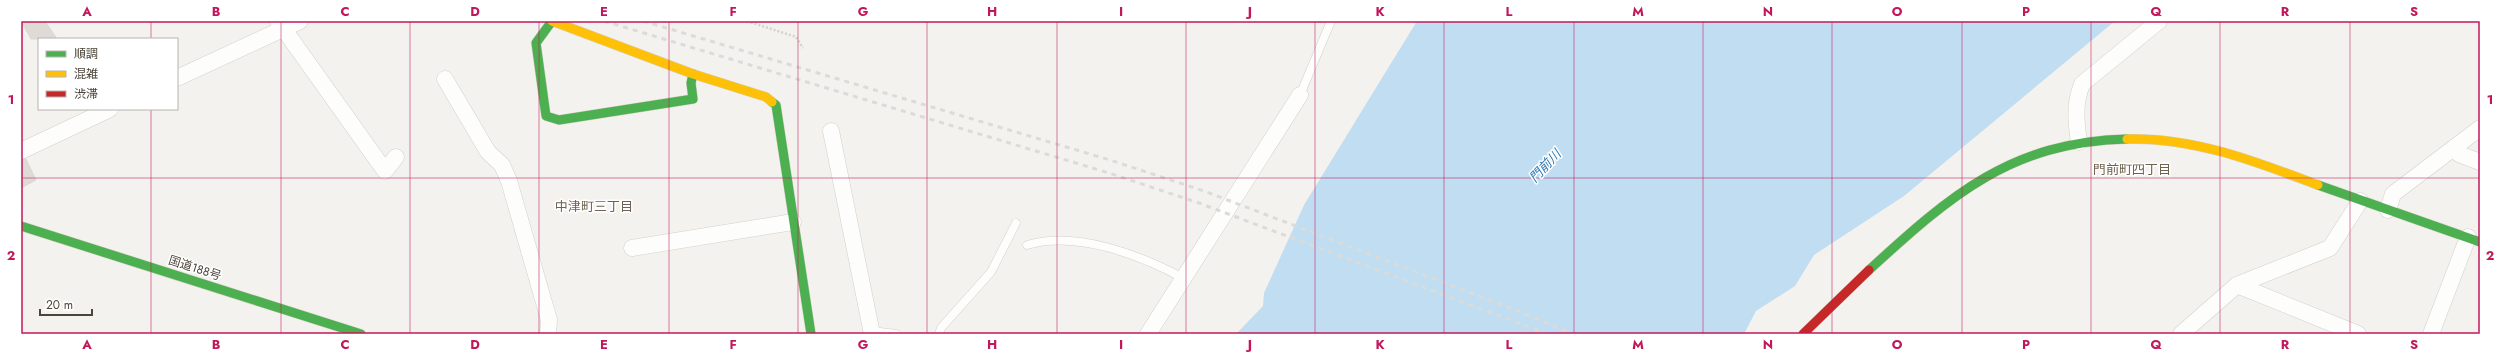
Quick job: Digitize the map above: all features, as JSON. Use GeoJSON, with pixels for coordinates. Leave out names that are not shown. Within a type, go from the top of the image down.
{"type":"FeatureCollection","features":[{"type":"Feature","properties":{"kind":"main road"},"geometry":{"type":"LineString","coordinates":[[693,74],[691,83],[693,99],[559,120],[546,116],[536,43],[552,21],[693,74],[766,97],[776,105],[811,334]]}},
{"type":"Feature","properties":{"kind":"main road"},"geometry":{"type":"LineString","coordinates":[[1803,334],[1912,230],[1969,185],[2008,165],[2039,153],[2079,142],[2109,138],[2151,138],[2194,144],[2238,155],[2360,201],[2474,239]]}},
{"type":"Feature","properties":{"kind":"main road","name":"国道188号"},"geometry":{"type":"LineString","coordinates":[[21,226],[361,334]]}},
{"type":"Feature","properties":{"kind":"street"},"geometry":{"type":"LineString","coordinates":[[178,77],[280,26],[300,21]]}},
{"type":"Feature","properties":{"kind":"street"},"geometry":{"type":"LineString","coordinates":[[2079,142],[2076,120],[2077,97],[2082,84],[2159,21]]}},
{"type":"Feature","properties":{"kind":"street"},"geometry":{"type":"LineString","coordinates":[[280,26],[385,171],[396,157]]}},
{"type":"Feature","properties":{"kind":"street"},"geometry":{"type":"LineString","coordinates":[[445,79],[488,152],[502,165],[509,181],[548,320],[548,334]]}},
{"type":"Feature","properties":{"kind":"street"},"geometry":{"type":"LineString","coordinates":[[1148,334],[1300,95]]}},
{"type":"Feature","properties":{"kind":"street"},"geometry":{"type":"LineString","coordinates":[[21,151],[108,110]]}},
{"type":"Feature","properties":{"kind":"street"},"geometry":{"type":"LineString","coordinates":[[2388,210],[2393,194],[2480,128]]}},
{"type":"Feature","properties":{"kind":"street"},"geometry":{"type":"LineString","coordinates":[[831,131],[872,333]]}},
{"type":"Feature","properties":{"kind":"street"},"geometry":{"type":"LineString","coordinates":[[2455,147],[2459,154],[2480,162]]}},
{"type":"Feature","properties":{"kind":"street"},"geometry":{"type":"LineString","coordinates":[[2181,334],[2237,285],[2330,248],[2360,201]]}},
{"type":"Feature","properties":{"kind":"street"},"geometry":{"type":"LineString","coordinates":[[632,248],[793,222]]}},
{"type":"Feature","properties":{"kind":"street"},"geometry":{"type":"LineString","coordinates":[[2431,334],[2474,239]]}},
{"type":"Feature","properties":{"kind":"street"},"geometry":{"type":"LineString","coordinates":[[2237,285],[2358,334]]}},
{"type":"Feature","properties":{"kind":"lane"},"geometry":{"type":"LineString","coordinates":[[1300,95],[1331,21]]}},
{"type":"Feature","properties":{"kind":"lane"},"geometry":{"type":"LineString","coordinates":[[939,334],[941,328],[991,272],[1016,223]]}},
{"type":"Feature","properties":{"kind":"lane"},"geometry":{"type":"LineString","coordinates":[[1027,245],[1043,240],[1078,242],[1131,254],[1153,262],[1183,278]]}},
{"type":"Feature","properties":{"kind":"lane"},"geometry":{"type":"LineString","coordinates":[[872,333],[896,334]]}},
{"type":"Feature","properties":{"kind":"path"},"geometry":{"type":"LineString","coordinates":[[747,21],[796,37],[803,48]]}},
{"type":"Feature","properties":{"kind":"water","name":"門前川"},"geometry":{"type":"Polygon","coordinates":[[[1417,21],[2115,21],[1904,196],[1814,255],[1795,286],[1756,311],[1744,334],[1236,334],[1263,306],[1264,293],[1304,205],[1417,21]]]}},
{"type":"Feature","properties":{"kind":"building"},"geometry":{"type":"Polygon","coordinates":[[[21,21],[45,21],[56,38],[38,38],[31,39],[21,21]]]}},
{"type":"Feature","properties":{"kind":"building"},"geometry":{"type":"Polygon","coordinates":[[[26,159],[36,180],[21,188],[21,160],[26,159]]]}},
{"type":"Feature","properties":{"kind":"railway"},"geometry":{"type":"LineString","coordinates":[[604,21],[1109,173],[1199,203],[1548,334]]}},
{"type":"Feature","properties":{"kind":"railway"},"geometry":{"type":"LineString","coordinates":[[643,21],[1110,160],[1204,191],[1513,309],[1573,334]]}},
{"type":"Feature","properties":{"kind":"traffic: fast"},"geometry":{"type":"LineString","coordinates":[[552,21],[536,43],[546,116],[559,120],[693,99],[691,83],[693,74]]}},
{"type":"Feature","properties":{"kind":"traffic: fast"},"geometry":{"type":"LineString","coordinates":[[772,102],[776,105],[811,334]]}},
{"type":"Feature","properties":{"kind":"traffic: fast"},"geometry":{"type":"LineString","coordinates":[[1869,270],[1928,218],[1956,196],[1985,178],[2016,162],[2049,150],[2086,142],[2127,139]]}},
{"type":"Feature","properties":{"kind":"traffic: fast"},"geometry":{"type":"LineString","coordinates":[[2318,185],[2480,242]]}},
{"type":"Feature","properties":{"kind":"traffic: fast"},"geometry":{"type":"LineString","coordinates":[[21,226],[361,334]]}},
{"type":"Feature","properties":{"kind":"traffic: slow"},"geometry":{"type":"LineString","coordinates":[[552,21],[693,74],[766,97],[772,102]]}},
{"type":"Feature","properties":{"kind":"traffic: slow"},"geometry":{"type":"LineString","coordinates":[[2127,139],[2152,139],[2201,147],[2248,160],[2318,185]]}},
{"type":"Feature","properties":{"kind":"traffic: jam"},"geometry":{"type":"LineString","coordinates":[[1803,334],[1869,270]]}},
{"type":"Feature","properties":{"kind":"district","name":"門前町四丁目"},"geometry":{"type":"Point","coordinates":[2132,169]}},
{"type":"Feature","properties":{"kind":"district","name":"中津町三丁目"},"geometry":{"type":"Point","coordinates":[594,206]}}]}
